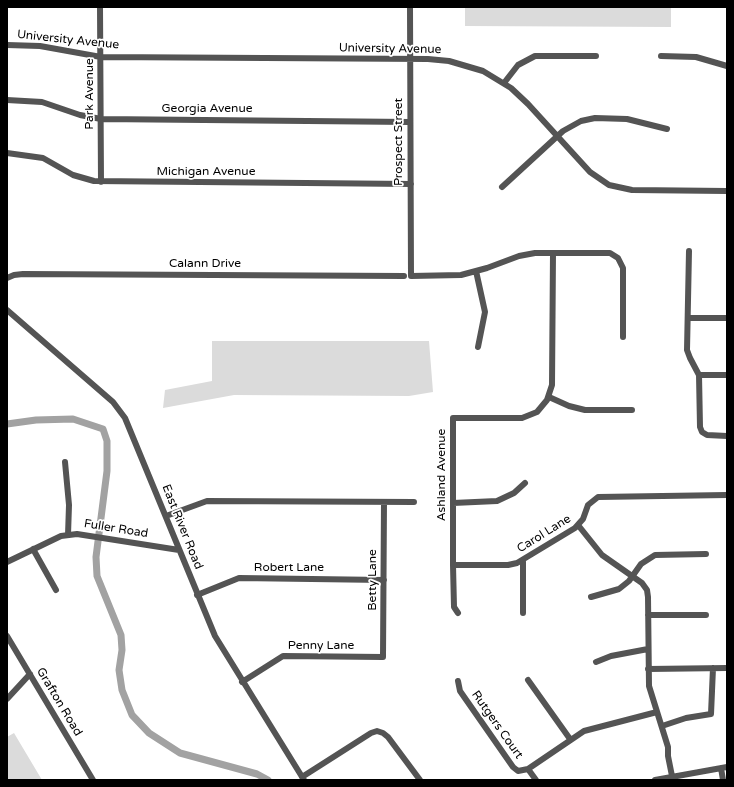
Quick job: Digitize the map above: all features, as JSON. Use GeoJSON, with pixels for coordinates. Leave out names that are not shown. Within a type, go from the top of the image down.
{"type":"FeatureCollection","features":[{"type":"Feature","properties":{"kind":"street","name":"Park Avenue"},"geometry":{"type":"LineString","coordinates":[[100,7],[102,182]]}},
{"type":"Feature","properties":{"kind":"street","name":"Prospect Street"},"geometry":{"type":"LineString","coordinates":[[408,276],[411,184],[410,7]]}},
{"type":"Feature","properties":{"kind":"street","name":"University Avenue"},"geometry":{"type":"LineString","coordinates":[[7,45],[40,46],[101,57],[410,59],[460,63],[483,71],[504,83],[520,96],[590,172],[604,182],[615,187],[632,190],[727,191]]}},
{"type":"Feature","properties":{"kind":"street"},"geometry":{"type":"LineString","coordinates":[[504,83],[518,65],[535,56],[596,56]]}},
{"type":"Feature","properties":{"kind":"street"},"geometry":{"type":"LineString","coordinates":[[661,56],[696,57],[727,66]]}},
{"type":"Feature","properties":{"kind":"street","name":"Georgia Avenue"},"geometry":{"type":"LineString","coordinates":[[7,100],[42,102],[80,115],[101,119],[410,122]]}},
{"type":"Feature","properties":{"kind":"street"},"geometry":{"type":"LineString","coordinates":[[502,187],[557,137],[576,123],[595,118],[627,119],[667,129]]}},
{"type":"Feature","properties":{"kind":"street","name":"Michigan Avenue"},"geometry":{"type":"LineString","coordinates":[[7,153],[43,158],[80,177],[102,182],[411,184]]}},
{"type":"Feature","properties":{"kind":"street"},"geometry":{"type":"LineString","coordinates":[[689,251],[688,354],[699,375],[700,430],[704,434],[710,436],[727,436]]}},
{"type":"Feature","properties":{"kind":"street","name":"Calann Drive"},"geometry":{"type":"LineString","coordinates":[[7,278],[23,274],[449,276],[476,271],[519,256],[553,253],[605,253],[618,258],[623,268],[623,337]]}},
{"type":"Feature","properties":{"kind":"street","name":"Ashland Avenue"},"geometry":{"type":"LineString","coordinates":[[458,612],[454,607],[452,565],[453,418],[522,418],[537,412],[549,397],[553,380],[553,253]]}},
{"type":"Feature","properties":{"kind":"street"},"geometry":{"type":"LineString","coordinates":[[476,271],[485,312],[478,347]]}},
{"type":"Feature","properties":{"kind":"street","name":"East River Road"},"geometry":{"type":"LineString","coordinates":[[7,310],[120,410],[130,426],[197,595],[215,636],[242,682],[303,778]]}},
{"type":"Feature","properties":{"kind":"street"},"geometry":{"type":"LineString","coordinates":[[688,318],[727,318]]}},
{"type":"Feature","properties":{"kind":"street"},"geometry":{"type":"LineString","coordinates":[[699,375],[727,375]]}},
{"type":"Feature","properties":{"kind":"street"},"geometry":{"type":"LineString","coordinates":[[549,397],[569,406],[585,410],[632,410]]}},
{"type":"Feature","properties":{"kind":"street"},"geometry":{"type":"LineString","coordinates":[[65,462],[69,505],[68,535]]}},
{"type":"Feature","properties":{"kind":"street"},"geometry":{"type":"LineString","coordinates":[[453,502],[497,501],[514,493],[526,483]]}},
{"type":"Feature","properties":{"kind":"street","name":"Carol Lane"},"geometry":{"type":"LineString","coordinates":[[452,565],[508,565],[523,560],[578,525],[591,501],[602,496],[727,495]]}},
{"type":"Feature","properties":{"kind":"street"},"geometry":{"type":"LineString","coordinates":[[166,516],[207,501],[414,502]]}},
{"type":"Feature","properties":{"kind":"street","name":"Betty Lane"},"geometry":{"type":"LineString","coordinates":[[383,657],[384,502]]}},
{"type":"Feature","properties":{"kind":"street"},"geometry":{"type":"LineString","coordinates":[[578,525],[602,555],[642,583],[647,590],[649,686],[662,726],[674,776]]}},
{"type":"Feature","properties":{"kind":"street","name":"Fuller Road"},"geometry":{"type":"LineString","coordinates":[[7,562],[62,536],[68,535],[87,535],[179,550]]}},
{"type":"Feature","properties":{"kind":"street"},"geometry":{"type":"LineString","coordinates":[[33,549],[56,590]]}},
{"type":"Feature","properties":{"kind":"street"},"geometry":{"type":"LineString","coordinates":[[590,597],[616,591],[632,577],[641,564],[655,555],[706,554]]}},
{"type":"Feature","properties":{"kind":"street"},"geometry":{"type":"LineString","coordinates":[[523,560],[523,613]]}},
{"type":"Feature","properties":{"kind":"street","name":"Robert Lane"},"geometry":{"type":"LineString","coordinates":[[197,595],[239,578],[384,580]]}},
{"type":"Feature","properties":{"kind":"street"},"geometry":{"type":"LineString","coordinates":[[648,615],[706,615]]}},
{"type":"Feature","properties":{"kind":"street","name":"Grafton Road"},"geometry":{"type":"LineString","coordinates":[[7,636],[93,780]]}},
{"type":"Feature","properties":{"kind":"street"},"geometry":{"type":"LineString","coordinates":[[596,662],[611,656],[648,649]]}},
{"type":"Feature","properties":{"kind":"street","name":"Penny Lane"},"geometry":{"type":"LineString","coordinates":[[242,682],[283,656],[383,657]]}},
{"type":"Feature","properties":{"kind":"street"},"geometry":{"type":"LineString","coordinates":[[662,726],[686,718],[711,714],[713,668]]}},
{"type":"Feature","properties":{"kind":"street"},"geometry":{"type":"LineString","coordinates":[[648,669],[727,668]]}},
{"type":"Feature","properties":{"kind":"street"},"geometry":{"type":"LineString","coordinates":[[7,699],[30,674]]}},
{"type":"Feature","properties":{"kind":"street"},"geometry":{"type":"LineString","coordinates":[[528,680],[570,739]]}},
{"type":"Feature","properties":{"kind":"street","name":"Rutgers Court"},"geometry":{"type":"LineString","coordinates":[[458,681],[460,691],[513,767],[521,771],[528,769]]}},
{"type":"Feature","properties":{"kind":"street"},"geometry":{"type":"LineString","coordinates":[[536,780],[528,769],[570,739],[590,728],[657,712]]}},
{"type":"Feature","properties":{"kind":"street"},"geometry":{"type":"LineString","coordinates":[[303,778],[371,733],[377,731],[384,733],[388,737],[420,780]]}},
{"type":"Feature","properties":{"kind":"street"},"geometry":{"type":"LineString","coordinates":[[655,780],[724,768],[723,780]]}},
{"type":"Feature","properties":{"kind":"shaded area"},"geometry":{"type":"Polygon","coordinates":[[[465,7],[671,7],[671,27],[465,26],[465,7]]]}},
{"type":"Feature","properties":{"kind":"shaded area"},"geometry":{"type":"Polygon","coordinates":[[[212,341],[429,341],[433,392],[409,396],[234,395],[163,408],[165,390],[212,381],[212,341]]]}},
{"type":"Feature","properties":{"kind":"shaded area"},"geometry":{"type":"Polygon","coordinates":[[[14,733],[42,780],[7,780],[7,737],[14,733]]]}},
{"type":"Feature","properties":{"kind":"waterway"},"geometry":{"type":"LineString","coordinates":[[7,424],[36,420],[73,419],[103,429],[107,441],[107,471],[96,557],[97,576],[121,635],[122,650],[119,670],[122,690],[132,715],[149,733],[180,753],[257,774],[268,780]]}}]}
